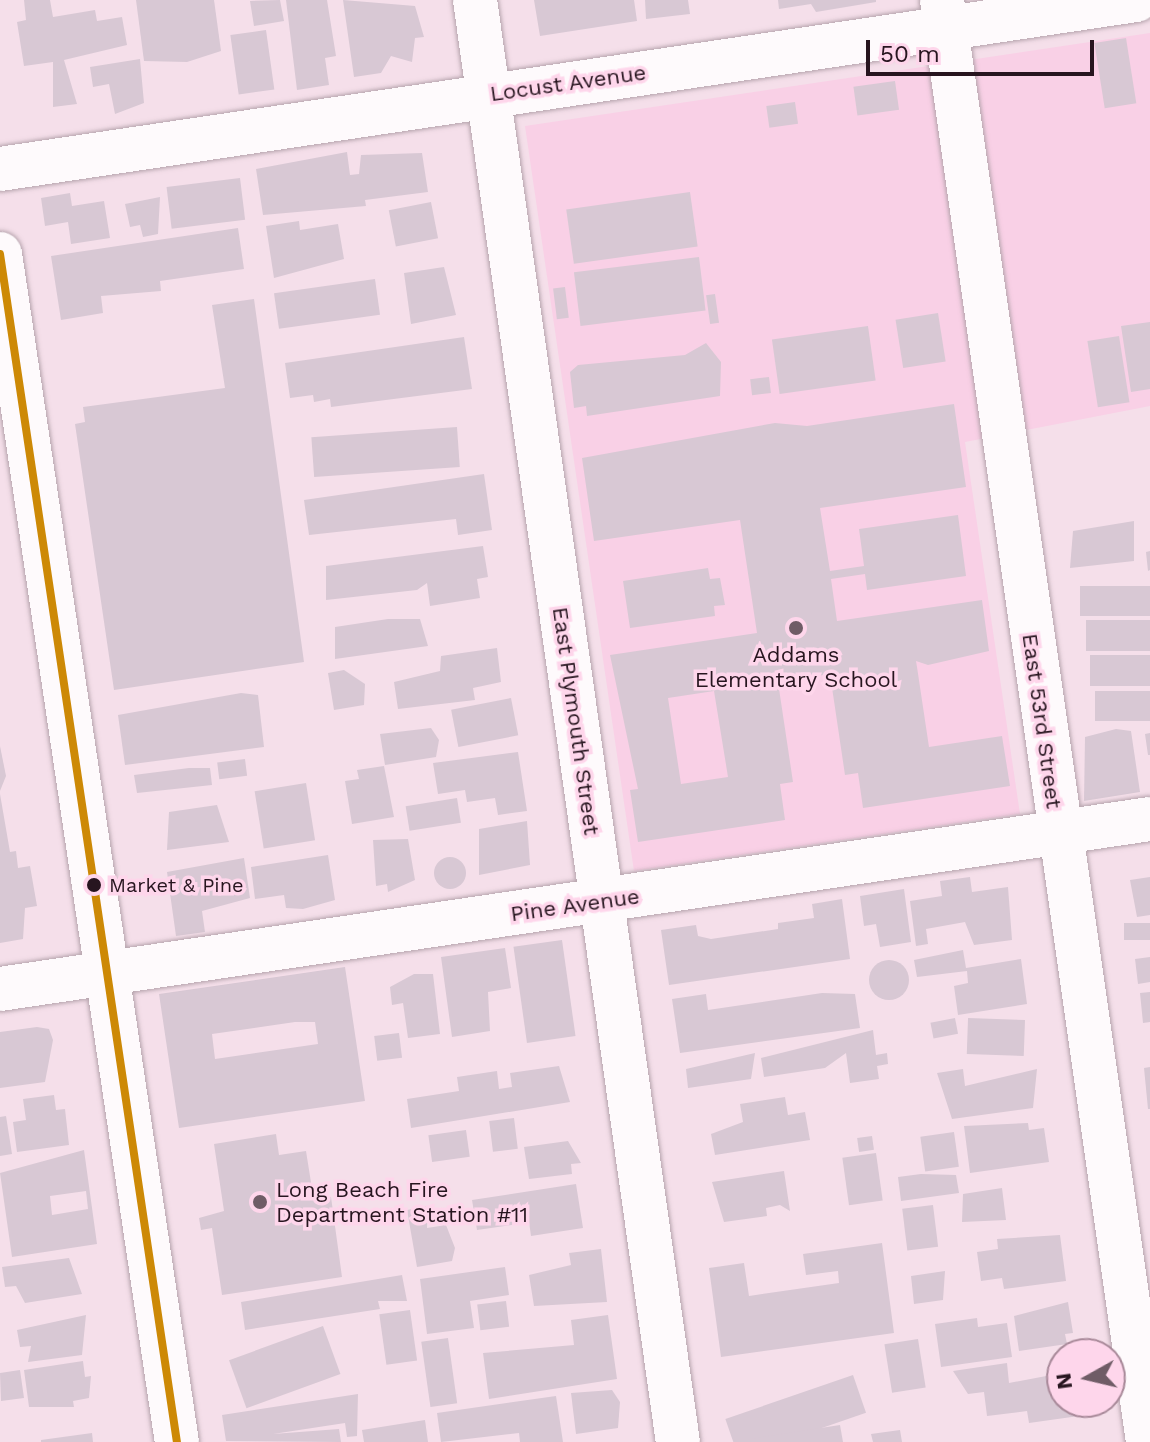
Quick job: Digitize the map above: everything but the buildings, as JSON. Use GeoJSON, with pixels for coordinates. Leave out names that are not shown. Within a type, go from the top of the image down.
{"type":"FeatureCollection","features":[{"type":"Feature","properties":{"kind":"street","name":"East Plymouth Street"},"geometry":{"type":"LineString","coordinates":[[475,0],[678,1442]]}},
{"type":"Feature","properties":{"kind":"street","name":"Locust Avenue"},"geometry":{"type":"LineString","coordinates":[[0,169],[489,94],[944,14],[1136,0]]}},
{"type":"Feature","properties":{"kind":"street","name":"East 53rd Street"},"geometry":{"type":"LineString","coordinates":[[944,14],[1057,832],[1148,1442]]}},
{"type":"Feature","properties":{"kind":"street"},"geometry":{"type":"LineString","coordinates":[[0,254],[177,1442]]}},
{"type":"Feature","properties":{"kind":"street","name":"Pine Avenue"},"geometry":{"type":"LineString","coordinates":[[0,989],[1150,819]]}},
{"type":"Feature","properties":{"kind":"shaded area","name":"Addams Elementary School"},"geometry":{"type":"Polygon","coordinates":[[[1150,33],[1150,406],[965,442],[1020,814],[634,871],[525,126],[1150,33]]]}},
{"type":"Feature","properties":{"kind":"transit line"},"geometry":{"type":"LineString","coordinates":[[0,254],[177,1442]]}},
{"type":"Feature","properties":{"kind":"place","name":"Addams Elementary School"},"geometry":{"type":"Point","coordinates":[796,628]}},
{"type":"Feature","properties":{"kind":"place","name":"Market & Pine"},"geometry":{"type":"Point","coordinates":[94,885]}},
{"type":"Feature","properties":{"kind":"place","name":"Long Beach Fire Department Station #11"},"geometry":{"type":"Point","coordinates":[260,1202]}}]}
